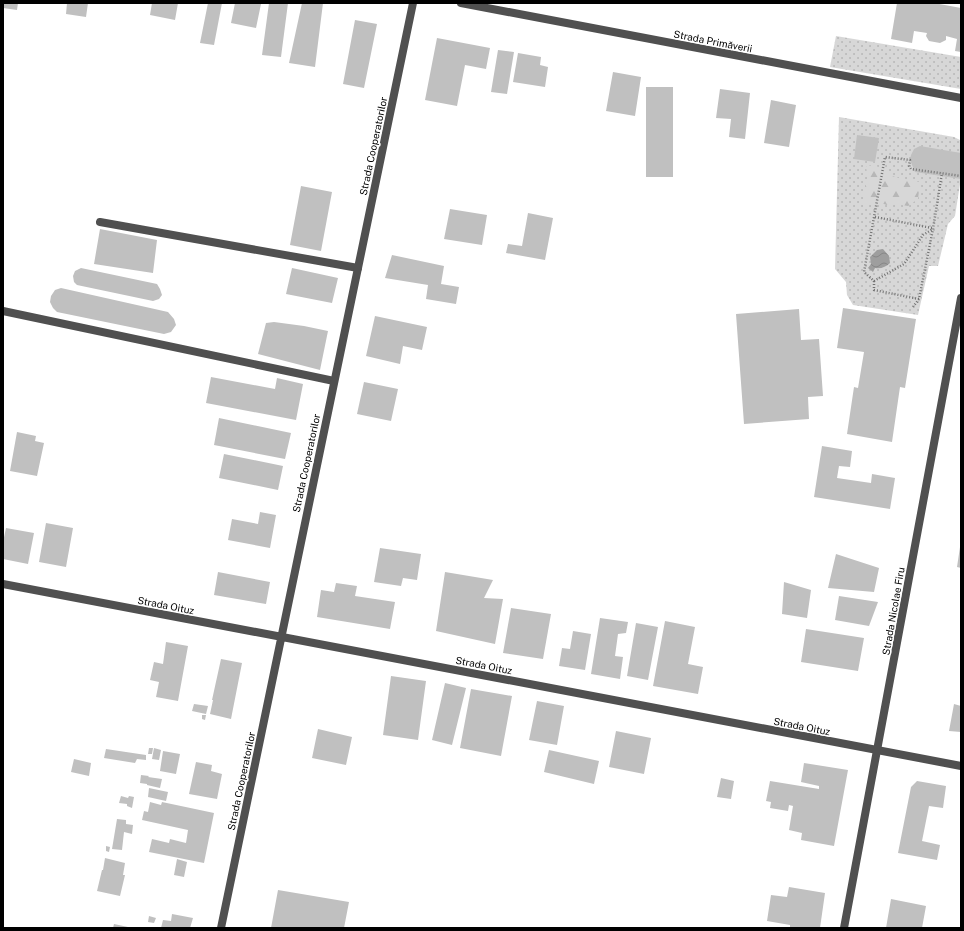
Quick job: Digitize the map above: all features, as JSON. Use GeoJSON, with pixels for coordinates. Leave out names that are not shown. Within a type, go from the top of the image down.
{"type":"FeatureCollection","features":[{"type":"Feature","properties":{"kind":"street","name":"Strada Cooperatorilor"},"geometry":{"type":"LineString","coordinates":[[221,928],[413,3]]}},
{"type":"Feature","properties":{"kind":"street","name":"Strada Primăverii"},"geometry":{"type":"LineString","coordinates":[[461,3],[961,98]]}},
{"type":"Feature","properties":{"kind":"street"},"geometry":{"type":"LineString","coordinates":[[100,222],[358,268]]}},
{"type":"Feature","properties":{"kind":"street","name":"Strada Nicolae Firu"},"geometry":{"type":"LineString","coordinates":[[844,928],[961,298]]}},
{"type":"Feature","properties":{"kind":"street"},"geometry":{"type":"LineString","coordinates":[[3,311],[334,381]]}},
{"type":"Feature","properties":{"kind":"street","name":"Strada Oituz"},"geometry":{"type":"LineString","coordinates":[[3,584],[961,766]]}},
{"type":"Feature","properties":{"kind":"path"},"geometry":{"type":"LineString","coordinates":[[920,299],[874,290],[874,281],[864,272],[885,157],[910,160],[909,166],[911,168],[961,176]]}},
{"type":"Feature","properties":{"kind":"path"},"geometry":{"type":"LineString","coordinates":[[913,307],[920,299],[942,173]]}},
{"type":"Feature","properties":{"kind":"path"},"geometry":{"type":"LineString","coordinates":[[874,217],[933,229]]}},
{"type":"Feature","properties":{"kind":"path"},"geometry":{"type":"LineString","coordinates":[[874,281],[904,264],[923,235],[933,229]]}},
{"type":"Feature","properties":{"kind":"green space"},"geometry":{"type":"Polygon","coordinates":[[[836,36],[961,57],[961,89],[830,67],[836,36]]]}},
{"type":"Feature","properties":{"kind":"green space"},"geometry":{"type":"Polygon","coordinates":[[[839,117],[954,137],[961,142],[961,178],[955,216],[948,224],[938,266],[929,266],[918,315],[853,305],[847,295],[846,282],[835,269],[839,117]]]}},
{"type":"Feature","properties":{"kind":"green space"},"geometry":{"type":"Polygon","coordinates":[[[866,165],[886,168],[892,176],[920,182],[918,199],[908,206],[865,203],[863,196],[868,178],[866,165]]]}},
{"type":"Feature","properties":{"kind":"water"},"geometry":{"type":"Polygon","coordinates":[[[883,249],[889,256],[890,263],[887,266],[875,268],[873,272],[868,268],[871,264],[870,257],[877,250],[883,249]]]}},
{"type":"Feature","properties":{"kind":"building"},"geometry":{"type":"Polygon","coordinates":[[[3,3],[18,3],[17,10],[3,8],[3,3]]]}},
{"type":"Feature","properties":{"kind":"building"},"geometry":{"type":"Polygon","coordinates":[[[67,3],[88,3],[86,17],[66,14],[67,3]]]}},
{"type":"Feature","properties":{"kind":"building"},"geometry":{"type":"Polygon","coordinates":[[[152,3],[178,3],[175,20],[150,15],[152,3]]]}},
{"type":"Feature","properties":{"kind":"building"},"geometry":{"type":"Polygon","coordinates":[[[208,3],[222,3],[214,45],[200,43],[208,3]]]}},
{"type":"Feature","properties":{"kind":"building"},"geometry":{"type":"Polygon","coordinates":[[[235,3],[261,4],[256,28],[231,23],[235,3]]]}},
{"type":"Feature","properties":{"kind":"building"},"geometry":{"type":"Polygon","coordinates":[[[269,3],[288,3],[281,57],[262,55],[269,3]]]}},
{"type":"Feature","properties":{"kind":"building"},"geometry":{"type":"Polygon","coordinates":[[[302,3],[323,3],[315,67],[289,63],[302,3]]]}},
{"type":"Feature","properties":{"kind":"building"},"geometry":{"type":"Polygon","coordinates":[[[897,3],[934,3],[961,8],[961,52],[955,51],[957,39],[946,36],[946,40],[940,43],[929,41],[926,36],[927,33],[914,31],[912,43],[891,39],[897,3]]]}},
{"type":"Feature","properties":{"kind":"building"},"geometry":{"type":"Polygon","coordinates":[[[355,20],[377,24],[364,88],[343,84],[355,20]]]}},
{"type":"Feature","properties":{"kind":"building"},"geometry":{"type":"Polygon","coordinates":[[[437,38],[490,48],[486,69],[465,65],[457,106],[425,100],[437,38]]]}},
{"type":"Feature","properties":{"kind":"building"},"geometry":{"type":"Polygon","coordinates":[[[498,50],[514,52],[507,94],[491,92],[498,50]]]}},
{"type":"Feature","properties":{"kind":"building"},"geometry":{"type":"Polygon","coordinates":[[[518,53],[541,57],[540,65],[548,67],[545,87],[513,82],[518,53]]]}},
{"type":"Feature","properties":{"kind":"building"},"geometry":{"type":"Polygon","coordinates":[[[613,72],[641,77],[635,116],[606,111],[613,72]]]}},
{"type":"Feature","properties":{"kind":"building"},"geometry":{"type":"Polygon","coordinates":[[[646,87],[673,87],[673,177],[646,177],[646,87]]]}},
{"type":"Feature","properties":{"kind":"building"},"geometry":{"type":"Polygon","coordinates":[[[720,89],[750,93],[745,139],[729,137],[731,119],[716,118],[720,89]]]}},
{"type":"Feature","properties":{"kind":"building"},"geometry":{"type":"Polygon","coordinates":[[[771,100],[796,105],[789,147],[764,143],[771,100]]]}},
{"type":"Feature","properties":{"kind":"building"},"geometry":{"type":"Polygon","coordinates":[[[857,135],[879,138],[875,162],[854,159],[857,135]]]}},
{"type":"Feature","properties":{"kind":"building"},"geometry":{"type":"Polygon","coordinates":[[[920,146],[961,153],[961,179],[915,172],[910,160],[914,149],[920,146]]]}},
{"type":"Feature","properties":{"kind":"building"},"geometry":{"type":"Polygon","coordinates":[[[301,186],[332,192],[321,251],[290,245],[301,186]]]}},
{"type":"Feature","properties":{"kind":"building"},"geometry":{"type":"Polygon","coordinates":[[[450,209],[487,215],[482,245],[444,239],[450,209]]]}},
{"type":"Feature","properties":{"kind":"building"},"geometry":{"type":"Polygon","coordinates":[[[528,213],[553,218],[545,260],[506,253],[508,244],[522,246],[528,213]]]}},
{"type":"Feature","properties":{"kind":"building"},"geometry":{"type":"Polygon","coordinates":[[[100,229],[157,240],[153,273],[94,264],[100,229]]]}},
{"type":"Feature","properties":{"kind":"building"},"geometry":{"type":"Polygon","coordinates":[[[392,255],[444,266],[441,284],[459,287],[456,304],[426,299],[428,285],[385,278],[392,255]]]}},
{"type":"Feature","properties":{"kind":"building"},"geometry":{"type":"Polygon","coordinates":[[[81,268],[157,284],[162,295],[159,299],[153,301],[77,285],[74,282],[73,276],[75,271],[81,268]]]}},
{"type":"Feature","properties":{"kind":"building"},"geometry":{"type":"Polygon","coordinates":[[[292,268],[338,278],[332,303],[286,294],[292,268]]]}},
{"type":"Feature","properties":{"kind":"building"},"geometry":{"type":"Polygon","coordinates":[[[61,288],[168,312],[174,319],[176,325],[171,332],[164,334],[57,312],[50,302],[51,296],[55,290],[61,288]]]}},
{"type":"Feature","properties":{"kind":"building"},"geometry":{"type":"Polygon","coordinates":[[[843,308],[916,319],[905,388],[900,387],[892,442],[847,434],[854,387],[858,388],[864,352],[837,348],[843,308]]]}},
{"type":"Feature","properties":{"kind":"building"},"geometry":{"type":"Polygon","coordinates":[[[799,309],[801,340],[819,339],[823,396],[808,397],[809,419],[744,424],[736,314],[799,309]]]}},
{"type":"Feature","properties":{"kind":"building"},"geometry":{"type":"Polygon","coordinates":[[[375,316],[427,327],[422,350],[403,346],[400,364],[366,356],[375,316]]]}},
{"type":"Feature","properties":{"kind":"building"},"geometry":{"type":"Polygon","coordinates":[[[274,322],[328,331],[320,370],[258,354],[266,323],[274,322]]]}},
{"type":"Feature","properties":{"kind":"building"},"geometry":{"type":"Polygon","coordinates":[[[211,377],[275,389],[277,378],[303,384],[296,420],[206,403],[211,377]]]}},
{"type":"Feature","properties":{"kind":"building"},"geometry":{"type":"Polygon","coordinates":[[[364,382],[398,389],[391,421],[357,414],[364,382]]]}},
{"type":"Feature","properties":{"kind":"building"},"geometry":{"type":"Polygon","coordinates":[[[219,418],[291,433],[285,459],[214,445],[219,418]]]}},
{"type":"Feature","properties":{"kind":"building"},"geometry":{"type":"Polygon","coordinates":[[[17,432],[36,436],[35,441],[44,443],[37,476],[10,471],[17,432]]]}},
{"type":"Feature","properties":{"kind":"building"},"geometry":{"type":"Polygon","coordinates":[[[822,446],[852,451],[850,467],[839,466],[837,478],[871,483],[872,474],[895,478],[890,509],[814,497],[822,446]]]}},
{"type":"Feature","properties":{"kind":"building"},"geometry":{"type":"Polygon","coordinates":[[[224,454],[283,466],[278,490],[219,478],[224,454]]]}},
{"type":"Feature","properties":{"kind":"building"},"geometry":{"type":"Polygon","coordinates":[[[260,512],[276,515],[270,548],[228,540],[232,519],[258,524],[260,512]]]}},
{"type":"Feature","properties":{"kind":"building"},"geometry":{"type":"Polygon","coordinates":[[[46,523],[73,528],[66,567],[39,562],[46,523]]]}},
{"type":"Feature","properties":{"kind":"building"},"geometry":{"type":"Polygon","coordinates":[[[6,528],[34,533],[28,564],[3,559],[3,542],[6,528]]]}},
{"type":"Feature","properties":{"kind":"building"},"geometry":{"type":"Polygon","coordinates":[[[961,547],[961,568],[957,567],[961,547]]]}},
{"type":"Feature","properties":{"kind":"building"},"geometry":{"type":"Polygon","coordinates":[[[380,548],[421,554],[417,580],[403,578],[401,586],[374,582],[380,548]]]}},
{"type":"Feature","properties":{"kind":"building"},"geometry":{"type":"Polygon","coordinates":[[[836,554],[879,568],[874,592],[828,588],[836,554]]]}},
{"type":"Feature","properties":{"kind":"building"},"geometry":{"type":"Polygon","coordinates":[[[218,572],[270,582],[266,604],[214,595],[218,572]]]}},
{"type":"Feature","properties":{"kind":"building"},"geometry":{"type":"Polygon","coordinates":[[[445,572],[493,580],[484,598],[503,599],[495,644],[436,631],[445,572]]]}},
{"type":"Feature","properties":{"kind":"building"},"geometry":{"type":"Polygon","coordinates":[[[784,582],[811,590],[807,618],[782,614],[784,582]]]}},
{"type":"Feature","properties":{"kind":"building"},"geometry":{"type":"Polygon","coordinates":[[[336,583],[357,586],[355,596],[395,602],[390,629],[317,617],[321,590],[334,592],[336,583]]]}},
{"type":"Feature","properties":{"kind":"building"},"geometry":{"type":"Polygon","coordinates":[[[839,596],[878,602],[869,626],[835,620],[839,596]]]}},
{"type":"Feature","properties":{"kind":"building"},"geometry":{"type":"Polygon","coordinates":[[[511,608],[551,614],[543,659],[503,653],[511,608]]]}},
{"type":"Feature","properties":{"kind":"building"},"geometry":{"type":"Polygon","coordinates":[[[600,618],[628,622],[626,633],[618,634],[615,656],[623,657],[620,679],[591,674],[600,618]]]}},
{"type":"Feature","properties":{"kind":"building"},"geometry":{"type":"Polygon","coordinates":[[[665,621],[695,627],[688,664],[703,667],[698,694],[653,686],[665,621]]]}},
{"type":"Feature","properties":{"kind":"building"},"geometry":{"type":"Polygon","coordinates":[[[636,623],[658,627],[648,680],[627,676],[636,623]]]}},
{"type":"Feature","properties":{"kind":"building"},"geometry":{"type":"Polygon","coordinates":[[[806,629],[864,638],[858,671],[801,662],[806,629]]]}},
{"type":"Feature","properties":{"kind":"building"},"geometry":{"type":"Polygon","coordinates":[[[573,631],[591,634],[585,670],[559,666],[562,648],[570,649],[573,631]]]}},
{"type":"Feature","properties":{"kind":"building"},"geometry":{"type":"Polygon","coordinates":[[[166,642],[188,646],[178,701],[156,697],[159,682],[150,680],[154,662],[163,664],[166,642]]]}},
{"type":"Feature","properties":{"kind":"building"},"geometry":{"type":"Polygon","coordinates":[[[221,659],[242,663],[231,719],[210,714],[221,659]]]}},
{"type":"Feature","properties":{"kind":"building"},"geometry":{"type":"Polygon","coordinates":[[[391,676],[426,681],[418,740],[383,735],[391,676]]]}},
{"type":"Feature","properties":{"kind":"building"},"geometry":{"type":"Polygon","coordinates":[[[445,683],[466,688],[452,745],[432,740],[445,683]]]}},
{"type":"Feature","properties":{"kind":"building"},"geometry":{"type":"Polygon","coordinates":[[[471,689],[512,696],[501,756],[460,748],[471,689]]]}},
{"type":"Feature","properties":{"kind":"building"},"geometry":{"type":"Polygon","coordinates":[[[537,701],[564,706],[557,745],[529,740],[537,701]]]}},
{"type":"Feature","properties":{"kind":"building"},"geometry":{"type":"Polygon","coordinates":[[[194,704],[208,706],[206,714],[192,711],[194,704]]]}},
{"type":"Feature","properties":{"kind":"building"},"geometry":{"type":"Polygon","coordinates":[[[954,704],[961,706],[961,732],[949,731],[954,704]]]}},
{"type":"Feature","properties":{"kind":"building"},"geometry":{"type":"Polygon","coordinates":[[[202,715],[206,715],[205,720],[202,719],[202,715]]]}},
{"type":"Feature","properties":{"kind":"building"},"geometry":{"type":"Polygon","coordinates":[[[318,729],[352,737],[346,765],[312,758],[318,729]]]}},
{"type":"Feature","properties":{"kind":"building"},"geometry":{"type":"Polygon","coordinates":[[[616,731],[651,738],[644,774],[609,767],[616,731]]]}},
{"type":"Feature","properties":{"kind":"building"},"geometry":{"type":"Polygon","coordinates":[[[149,748],[153,748],[152,754],[148,754],[149,748]]]}},
{"type":"Feature","properties":{"kind":"building"},"geometry":{"type":"Polygon","coordinates":[[[154,748],[161,750],[159,760],[152,759],[154,748]]]}},
{"type":"Feature","properties":{"kind":"building"},"geometry":{"type":"Polygon","coordinates":[[[106,749],[146,755],[146,760],[137,759],[135,763],[104,758],[106,749]]]}},
{"type":"Feature","properties":{"kind":"building"},"geometry":{"type":"Polygon","coordinates":[[[549,750],[599,761],[594,784],[544,772],[549,750]]]}},
{"type":"Feature","properties":{"kind":"building"},"geometry":{"type":"Polygon","coordinates":[[[163,751],[180,754],[176,774],[160,771],[163,751]]]}},
{"type":"Feature","properties":{"kind":"building"},"geometry":{"type":"Polygon","coordinates":[[[74,759],[91,763],[89,776],[71,772],[74,759]]]}},
{"type":"Feature","properties":{"kind":"building"},"geometry":{"type":"Polygon","coordinates":[[[196,762],[212,765],[211,771],[222,774],[217,799],[189,794],[196,762]]]}},
{"type":"Feature","properties":{"kind":"building"},"geometry":{"type":"Polygon","coordinates":[[[804,763],[848,770],[834,846],[801,840],[802,833],[789,830],[793,806],[789,805],[788,811],[770,808],[771,802],[766,801],[770,781],[819,789],[819,786],[801,782],[804,763]]]}},
{"type":"Feature","properties":{"kind":"building"},"geometry":{"type":"Polygon","coordinates":[[[141,775],[162,779],[160,788],[140,783],[141,775]]]}},
{"type":"Feature","properties":{"kind":"building"},"geometry":{"type":"Polygon","coordinates":[[[721,778],[734,781],[731,799],[717,797],[721,778]]]}},
{"type":"Feature","properties":{"kind":"building"},"geometry":{"type":"Polygon","coordinates":[[[917,781],[946,786],[943,808],[929,806],[922,841],[940,845],[937,860],[898,853],[911,787],[917,781]]]}},
{"type":"Feature","properties":{"kind":"building"},"geometry":{"type":"Polygon","coordinates":[[[149,788],[168,792],[166,801],[148,797],[149,788]]]}},
{"type":"Feature","properties":{"kind":"building"},"geometry":{"type":"Polygon","coordinates":[[[121,796],[128,798],[129,796],[134,797],[132,808],[127,806],[127,804],[119,803],[121,796]]]}},
{"type":"Feature","properties":{"kind":"building"},"geometry":{"type":"Polygon","coordinates":[[[150,802],[161,805],[162,802],[214,813],[204,863],[149,852],[152,839],[169,843],[170,839],[186,843],[188,830],[142,820],[144,811],[148,812],[150,802]]]}},
{"type":"Feature","properties":{"kind":"building"},"geometry":{"type":"Polygon","coordinates":[[[117,819],[126,820],[126,824],[133,825],[132,834],[124,832],[122,850],[112,849],[117,819]]]}},
{"type":"Feature","properties":{"kind":"building"},"geometry":{"type":"Polygon","coordinates":[[[106,846],[110,847],[109,852],[106,851],[106,846]]]}},
{"type":"Feature","properties":{"kind":"building"},"geometry":{"type":"Polygon","coordinates":[[[105,858],[125,863],[123,875],[125,875],[120,896],[97,891],[105,858]]]}},
{"type":"Feature","properties":{"kind":"building"},"geometry":{"type":"Polygon","coordinates":[[[177,859],[187,862],[184,877],[174,875],[177,859]]]}},
{"type":"Feature","properties":{"kind":"building"},"geometry":{"type":"Polygon","coordinates":[[[789,887],[825,893],[820,928],[790,928],[790,925],[767,921],[771,895],[787,897],[789,887]]]}},
{"type":"Feature","properties":{"kind":"building"},"geometry":{"type":"Polygon","coordinates":[[[278,890],[349,902],[344,928],[271,928],[278,890]]]}},
{"type":"Feature","properties":{"kind":"building"},"geometry":{"type":"Polygon","coordinates":[[[891,899],[926,906],[922,928],[886,928],[891,899]]]}},
{"type":"Feature","properties":{"kind":"building"},"geometry":{"type":"Polygon","coordinates":[[[172,914],[193,918],[190,928],[161,928],[163,920],[171,921],[172,914]]]}},
{"type":"Feature","properties":{"kind":"building"},"geometry":{"type":"Polygon","coordinates":[[[149,916],[156,918],[154,923],[148,922],[149,916]]]}},
{"type":"Feature","properties":{"kind":"building"},"geometry":{"type":"Polygon","coordinates":[[[114,924],[128,927],[128,928],[113,928],[114,924]]]}}]}
